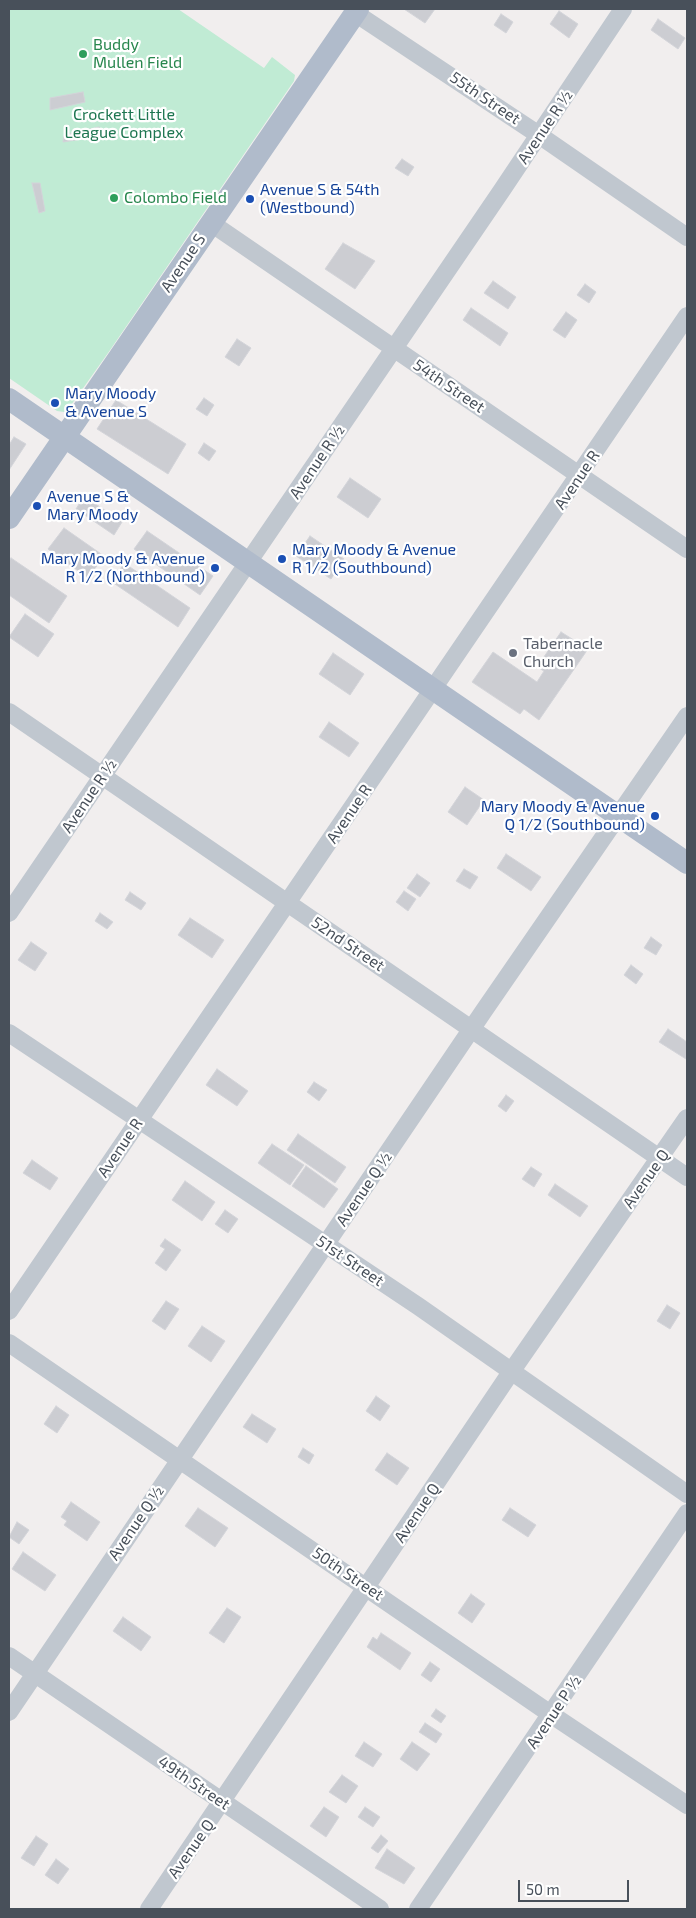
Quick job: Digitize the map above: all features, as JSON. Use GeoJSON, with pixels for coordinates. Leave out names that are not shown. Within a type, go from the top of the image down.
{"type":"FeatureCollection","features":[{"type":"Feature","properties":{"kind":"main road","name":"Avenue S"},"geometry":{"type":"LineString","coordinates":[[9,518],[357,11]]}},
{"type":"Feature","properties":{"kind":"main road"},"geometry":{"type":"LineString","coordinates":[[9,399],[687,864]]}},
{"type":"Feature","properties":{"kind":"street","name":"Avenue R ½"},"geometry":{"type":"LineString","coordinates":[[9,913],[394,349],[623,9]]}},
{"type":"Feature","properties":{"kind":"street","name":"55th Street"},"geometry":{"type":"LineString","coordinates":[[357,11],[687,237]]}},
{"type":"Feature","properties":{"kind":"street","name":"54th Street"},"geometry":{"type":"LineString","coordinates":[[211,223],[687,549]]}},
{"type":"Feature","properties":{"kind":"street","name":"Avenue R"},"geometry":{"type":"LineString","coordinates":[[9,1311],[580,476],[687,316]]}},
{"type":"Feature","properties":{"kind":"street","name":"52nd Street"},"geometry":{"type":"LineString","coordinates":[[9,712],[687,1177]]}},
{"type":"Feature","properties":{"kind":"street","name":"Avenue Q ½"},"geometry":{"type":"LineString","coordinates":[[9,1712],[472,1029],[687,716]]}},
{"type":"Feature","properties":{"kind":"street","name":"51st Street"},"geometry":{"type":"LineString","coordinates":[[9,1033],[326,1245],[687,1494]]}},
{"type":"Feature","properties":{"kind":"street","name":"Avenue Q"},"geometry":{"type":"LineString","coordinates":[[149,1909],[223,1802],[511,1372],[687,1118]]}},
{"type":"Feature","properties":{"kind":"street","name":"50th Street"},"geometry":{"type":"LineString","coordinates":[[9,1343],[179,1461],[687,1805]]}},
{"type":"Feature","properties":{"kind":"street","name":"Avenue P ½"},"geometry":{"type":"LineString","coordinates":[[418,1909],[552,1715],[687,1513]]}},
{"type":"Feature","properties":{"kind":"street","name":"49th Street"},"geometry":{"type":"LineString","coordinates":[[9,1656],[380,1909]]}},
{"type":"Feature","properties":{"kind":"green space","name":"Crockett Little League Complex"},"geometry":{"type":"Polygon","coordinates":[[[9,9],[178,9],[264,68],[272,57],[295,75],[294,81],[108,353],[69,408],[64,412],[57,411],[9,378],[9,9]]]}},
{"type":"Feature","properties":{"kind":"building"},"geometry":{"type":"Polygon","coordinates":[[[404,9],[435,9],[425,23],[404,9]]]}},
{"type":"Feature","properties":{"kind":"building"},"geometry":{"type":"Polygon","coordinates":[[[559,11],[578,24],[569,38],[550,24],[559,11]]]}},
{"type":"Feature","properties":{"kind":"building"},"geometry":{"type":"Polygon","coordinates":[[[501,14],[513,22],[506,33],[494,25],[501,14]]]}},
{"type":"Feature","properties":{"kind":"building"},"geometry":{"type":"Polygon","coordinates":[[[658,19],[685,38],[678,49],[651,30],[658,19]]]}},
{"type":"Feature","properties":{"kind":"building"},"geometry":{"type":"Polygon","coordinates":[[[83,92],[85,102],[50,110],[50,98],[83,92]]]}},
{"type":"Feature","properties":{"kind":"building"},"geometry":{"type":"Polygon","coordinates":[[[99,127],[101,136],[63,142],[64,135],[99,127]]]}},
{"type":"Feature","properties":{"kind":"building"},"geometry":{"type":"Polygon","coordinates":[[[402,159],[414,167],[408,176],[395,168],[402,159]]]}},
{"type":"Feature","properties":{"kind":"building"},"geometry":{"type":"Polygon","coordinates":[[[32,183],[40,183],[45,211],[39,213],[32,183]]]}},
{"type":"Feature","properties":{"kind":"building"},"geometry":{"type":"Polygon","coordinates":[[[343,243],[375,261],[355,289],[325,269],[343,243]]]}},
{"type":"Feature","properties":{"kind":"building"},"geometry":{"type":"Polygon","coordinates":[[[493,281],[516,297],[508,309],[484,293],[493,281]]]}},
{"type":"Feature","properties":{"kind":"building"},"geometry":{"type":"Polygon","coordinates":[[[585,284],[596,292],[589,303],[577,295],[585,284]]]}},
{"type":"Feature","properties":{"kind":"building"},"geometry":{"type":"Polygon","coordinates":[[[471,308],[508,333],[500,346],[463,320],[471,308]]]}},
{"type":"Feature","properties":{"kind":"building"},"geometry":{"type":"Polygon","coordinates":[[[566,312],[577,320],[565,338],[553,330],[566,312]]]}},
{"type":"Feature","properties":{"kind":"building"},"geometry":{"type":"Polygon","coordinates":[[[237,339],[251,348],[239,366],[225,357],[237,339]]]}},
{"type":"Feature","properties":{"kind":"building"},"geometry":{"type":"Polygon","coordinates":[[[204,398],[214,405],[207,416],[196,409],[204,398]]]}},
{"type":"Feature","properties":{"kind":"building"},"geometry":{"type":"Polygon","coordinates":[[[116,400],[186,444],[168,474],[97,429],[116,400]]]}},
{"type":"Feature","properties":{"kind":"building"},"geometry":{"type":"Polygon","coordinates":[[[14,437],[26,444],[9,470],[9,445],[14,437]]]}},
{"type":"Feature","properties":{"kind":"building"},"geometry":{"type":"Polygon","coordinates":[[[204,443],[216,451],[209,461],[198,453],[204,443]]]}},
{"type":"Feature","properties":{"kind":"building"},"geometry":{"type":"Polygon","coordinates":[[[350,478],[381,499],[368,518],[337,497],[350,478]]]}},
{"type":"Feature","properties":{"kind":"building"},"geometry":{"type":"Polygon","coordinates":[[[84,496],[122,522],[114,535],[76,509],[84,496]]]}},
{"type":"Feature","properties":{"kind":"building"},"geometry":{"type":"Polygon","coordinates":[[[64,528],[104,556],[88,578],[48,549],[64,528]]]}},
{"type":"Feature","properties":{"kind":"building"},"geometry":{"type":"Polygon","coordinates":[[[147,531],[213,576],[200,595],[134,549],[147,531]]]}},
{"type":"Feature","properties":{"kind":"building"},"geometry":{"type":"Polygon","coordinates":[[[310,536],[344,559],[331,579],[296,556],[310,536]]]}},
{"type":"Feature","properties":{"kind":"building"},"geometry":{"type":"Polygon","coordinates":[[[11,558],[67,596],[49,623],[9,595],[9,561],[11,558]]]}},
{"type":"Feature","properties":{"kind":"building"},"geometry":{"type":"Polygon","coordinates":[[[124,563],[190,608],[178,627],[112,582],[124,563]]]}},
{"type":"Feature","properties":{"kind":"building"},"geometry":{"type":"Polygon","coordinates":[[[25,614],[54,634],[38,657],[9,637],[25,614]]]}},
{"type":"Feature","properties":{"kind":"building"},"geometry":{"type":"Polygon","coordinates":[[[561,632],[588,649],[539,720],[524,709],[520,714],[472,682],[493,652],[537,682],[544,671],[537,667],[561,632]]]}},
{"type":"Feature","properties":{"kind":"building"},"geometry":{"type":"Polygon","coordinates":[[[333,653],[364,674],[350,695],[319,674],[333,653]]]}},
{"type":"Feature","properties":{"kind":"building"},"geometry":{"type":"Polygon","coordinates":[[[329,722],[359,743],[349,757],[319,737],[329,722]]]}},
{"type":"Feature","properties":{"kind":"building"},"geometry":{"type":"Polygon","coordinates":[[[465,787],[484,800],[467,825],[448,812],[465,787]]]}},
{"type":"Feature","properties":{"kind":"building"},"geometry":{"type":"Polygon","coordinates":[[[506,854],[541,877],[531,891],[497,868],[506,854]]]}},
{"type":"Feature","properties":{"kind":"building"},"geometry":{"type":"Polygon","coordinates":[[[464,869],[478,877],[470,889],[456,881],[464,869]]]}},
{"type":"Feature","properties":{"kind":"building"},"geometry":{"type":"Polygon","coordinates":[[[417,874],[430,883],[420,897],[407,888],[417,874]]]}},
{"type":"Feature","properties":{"kind":"building"},"geometry":{"type":"Polygon","coordinates":[[[404,891],[416,899],[408,911],[396,902],[404,891]]]}},
{"type":"Feature","properties":{"kind":"building"},"geometry":{"type":"Polygon","coordinates":[[[130,892],[146,903],[141,910],[125,900],[130,892]]]}},
{"type":"Feature","properties":{"kind":"building"},"geometry":{"type":"Polygon","coordinates":[[[100,913],[113,922],[107,929],[95,921],[100,913]]]}},
{"type":"Feature","properties":{"kind":"building"},"geometry":{"type":"Polygon","coordinates":[[[190,918],[224,940],[212,958],[178,935],[190,918]]]}},
{"type":"Feature","properties":{"kind":"building"},"geometry":{"type":"Polygon","coordinates":[[[651,937],[662,945],[656,955],[644,948],[651,937]]]}},
{"type":"Feature","properties":{"kind":"building"},"geometry":{"type":"Polygon","coordinates":[[[31,942],[47,953],[35,971],[18,960],[31,942]]]}},
{"type":"Feature","properties":{"kind":"building"},"geometry":{"type":"Polygon","coordinates":[[[631,965],[643,974],[636,984],[624,975],[631,965]]]}},
{"type":"Feature","properties":{"kind":"building"},"geometry":{"type":"Polygon","coordinates":[[[668,1029],[687,1042],[686,1059],[659,1042],[668,1029]]]}},
{"type":"Feature","properties":{"kind":"building"},"geometry":{"type":"Polygon","coordinates":[[[217,1069],[248,1091],[237,1106],[206,1085],[217,1069]]]}},
{"type":"Feature","properties":{"kind":"building"},"geometry":{"type":"Polygon","coordinates":[[[314,1082],[327,1090],[319,1101],[307,1092],[314,1082]]]}},
{"type":"Feature","properties":{"kind":"building"},"geometry":{"type":"Polygon","coordinates":[[[506,1095],[514,1101],[506,1112],[498,1106],[506,1095]]]}},
{"type":"Feature","properties":{"kind":"building"},"geometry":{"type":"Polygon","coordinates":[[[298,1134],[346,1167],[335,1183],[287,1150],[298,1134]]]}},
{"type":"Feature","properties":{"kind":"building"},"geometry":{"type":"Polygon","coordinates":[[[272,1144],[304,1165],[290,1185],[258,1163],[272,1144]]]}},
{"type":"Feature","properties":{"kind":"building"},"geometry":{"type":"Polygon","coordinates":[[[32,1160],[58,1178],[50,1190],[23,1173],[32,1160]]]}},
{"type":"Feature","properties":{"kind":"building"},"geometry":{"type":"Polygon","coordinates":[[[306,1166],[338,1189],[324,1208],[292,1186],[306,1166]]]}},
{"type":"Feature","properties":{"kind":"building"},"geometry":{"type":"Polygon","coordinates":[[[531,1167],[542,1174],[534,1187],[522,1179],[531,1167]]]}},
{"type":"Feature","properties":{"kind":"building"},"geometry":{"type":"Polygon","coordinates":[[[185,1181],[215,1202],[202,1221],[172,1200],[185,1181]]]}},
{"type":"Feature","properties":{"kind":"building"},"geometry":{"type":"Polygon","coordinates":[[[555,1184],[588,1206],[580,1217],[548,1195],[555,1184]]]}},
{"type":"Feature","properties":{"kind":"building"},"geometry":{"type":"Polygon","coordinates":[[[225,1210],[238,1219],[228,1233],[215,1224],[225,1210]]]}},
{"type":"Feature","properties":{"kind":"building"},"geometry":{"type":"Polygon","coordinates":[[[165,1239],[181,1250],[166,1271],[155,1263],[165,1249],[160,1246],[165,1239]]]}},
{"type":"Feature","properties":{"kind":"building"},"geometry":{"type":"Polygon","coordinates":[[[166,1301],[179,1309],[165,1330],[152,1321],[166,1301]]]}},
{"type":"Feature","properties":{"kind":"building"},"geometry":{"type":"Polygon","coordinates":[[[667,1305],[680,1313],[670,1329],[657,1321],[667,1305]]]}},
{"type":"Feature","properties":{"kind":"building"},"geometry":{"type":"Polygon","coordinates":[[[202,1326],[225,1341],[211,1362],[188,1346],[202,1326]]]}},
{"type":"Feature","properties":{"kind":"building"},"geometry":{"type":"Polygon","coordinates":[[[376,1396],[390,1406],[380,1421],[366,1411],[376,1396]]]}},
{"type":"Feature","properties":{"kind":"building"},"geometry":{"type":"Polygon","coordinates":[[[56,1406],[69,1415],[57,1433],[44,1424],[56,1406]]]}},
{"type":"Feature","properties":{"kind":"building"},"geometry":{"type":"Polygon","coordinates":[[[252,1414],[276,1429],[267,1443],[243,1427],[252,1414]]]}},
{"type":"Feature","properties":{"kind":"building"},"geometry":{"type":"Polygon","coordinates":[[[303,1448],[314,1455],[309,1464],[298,1457],[303,1448]]]}},
{"type":"Feature","properties":{"kind":"building"},"geometry":{"type":"Polygon","coordinates":[[[387,1453],[409,1468],[397,1485],[375,1470],[387,1453]]]}},
{"type":"Feature","properties":{"kind":"building"},"geometry":{"type":"Polygon","coordinates":[[[71,1502],[100,1522],[87,1541],[64,1525],[67,1521],[61,1517],[71,1502]]]}},
{"type":"Feature","properties":{"kind":"building"},"geometry":{"type":"Polygon","coordinates":[[[198,1508],[228,1528],[215,1547],[185,1526],[198,1508]]]}},
{"type":"Feature","properties":{"kind":"building"},"geometry":{"type":"Polygon","coordinates":[[[510,1508],[536,1525],[528,1537],[502,1520],[510,1508]]]}},
{"type":"Feature","properties":{"kind":"building"},"geometry":{"type":"Polygon","coordinates":[[[17,1522],[29,1530],[19,1544],[9,1537],[17,1522]]]}},
{"type":"Feature","properties":{"kind":"building"},"geometry":{"type":"Polygon","coordinates":[[[23,1552],[56,1575],[45,1591],[12,1569],[23,1552]]]}},
{"type":"Feature","properties":{"kind":"building"},"geometry":{"type":"Polygon","coordinates":[[[471,1594],[485,1604],[472,1623],[458,1613],[471,1594]]]}},
{"type":"Feature","properties":{"kind":"building"},"geometry":{"type":"Polygon","coordinates":[[[227,1608],[241,1617],[224,1643],[209,1633],[227,1608]]]}},
{"type":"Feature","properties":{"kind":"building"},"geometry":{"type":"Polygon","coordinates":[[[123,1617],[151,1637],[141,1651],[113,1631],[123,1617]]]}},
{"type":"Feature","properties":{"kind":"building"},"geometry":{"type":"Polygon","coordinates":[[[381,1633],[411,1653],[400,1670],[367,1647],[373,1637],[377,1640],[381,1633]]]}},
{"type":"Feature","properties":{"kind":"building"},"geometry":{"type":"Polygon","coordinates":[[[430,1662],[440,1669],[431,1682],[421,1675],[430,1662]]]}},
{"type":"Feature","properties":{"kind":"building"},"geometry":{"type":"Polygon","coordinates":[[[436,1709],[446,1716],[441,1723],[431,1716],[436,1709]]]}},
{"type":"Feature","properties":{"kind":"building"},"geometry":{"type":"Polygon","coordinates":[[[425,1723],[442,1734],[436,1743],[419,1732],[425,1723]]]}},
{"type":"Feature","properties":{"kind":"building"},"geometry":{"type":"Polygon","coordinates":[[[364,1742],[382,1754],[373,1767],[355,1756],[364,1742]]]}},
{"type":"Feature","properties":{"kind":"building"},"geometry":{"type":"Polygon","coordinates":[[[412,1742],[430,1754],[417,1771],[400,1759],[412,1742]]]}},
{"type":"Feature","properties":{"kind":"building"},"geometry":{"type":"Polygon","coordinates":[[[342,1775],[358,1786],[346,1803],[329,1792],[342,1775]]]}},
{"type":"Feature","properties":{"kind":"building"},"geometry":{"type":"Polygon","coordinates":[[[324,1807],[339,1817],[326,1837],[310,1826],[324,1807]]]}},
{"type":"Feature","properties":{"kind":"building"},"geometry":{"type":"Polygon","coordinates":[[[365,1807],[380,1817],[373,1827],[358,1817],[365,1807]]]}},
{"type":"Feature","properties":{"kind":"building"},"geometry":{"type":"Polygon","coordinates":[[[381,1835],[388,1841],[378,1853],[371,1848],[381,1835]]]}},
{"type":"Feature","properties":{"kind":"building"},"geometry":{"type":"Polygon","coordinates":[[[36,1836],[48,1844],[34,1866],[21,1858],[36,1836]]]}},
{"type":"Feature","properties":{"kind":"building"},"geometry":{"type":"Polygon","coordinates":[[[387,1849],[415,1868],[404,1884],[375,1868],[387,1849]]]}},
{"type":"Feature","properties":{"kind":"building"},"geometry":{"type":"Polygon","coordinates":[[[56,1859],[69,1869],[58,1884],[45,1875],[56,1859]]]}},
{"type":"Feature","properties":{"kind":"place","name":"Buddy Mullen Field"},"geometry":{"type":"Point","coordinates":[83,54]}},
{"type":"Feature","properties":{"kind":"place","name":"Colombo Field"},"geometry":{"type":"Point","coordinates":[114,198]}},
{"type":"Feature","properties":{"kind":"place","name":"Avenue S & 54th (Westbound)"},"geometry":{"type":"Point","coordinates":[250,199]}},
{"type":"Feature","properties":{"kind":"place","name":"Mary Moody & Avenue S"},"geometry":{"type":"Point","coordinates":[55,403]}},
{"type":"Feature","properties":{"kind":"place","name":"Avenue S & Mary Moody"},"geometry":{"type":"Point","coordinates":[37,506]}},
{"type":"Feature","properties":{"kind":"place","name":"Mary Moody & Avenue R 1/2 (Southbound)"},"geometry":{"type":"Point","coordinates":[282,559]}},
{"type":"Feature","properties":{"kind":"place","name":"Mary Moody & Avenue R 1/2 (Northbound)"},"geometry":{"type":"Point","coordinates":[215,568]}},
{"type":"Feature","properties":{"kind":"place","name":"Tabernacle Church"},"geometry":{"type":"Point","coordinates":[513,653]}},
{"type":"Feature","properties":{"kind":"place","name":"Mary Moody & Avenue Q 1/2 (Southbound)"},"geometry":{"type":"Point","coordinates":[655,816]}}]}
